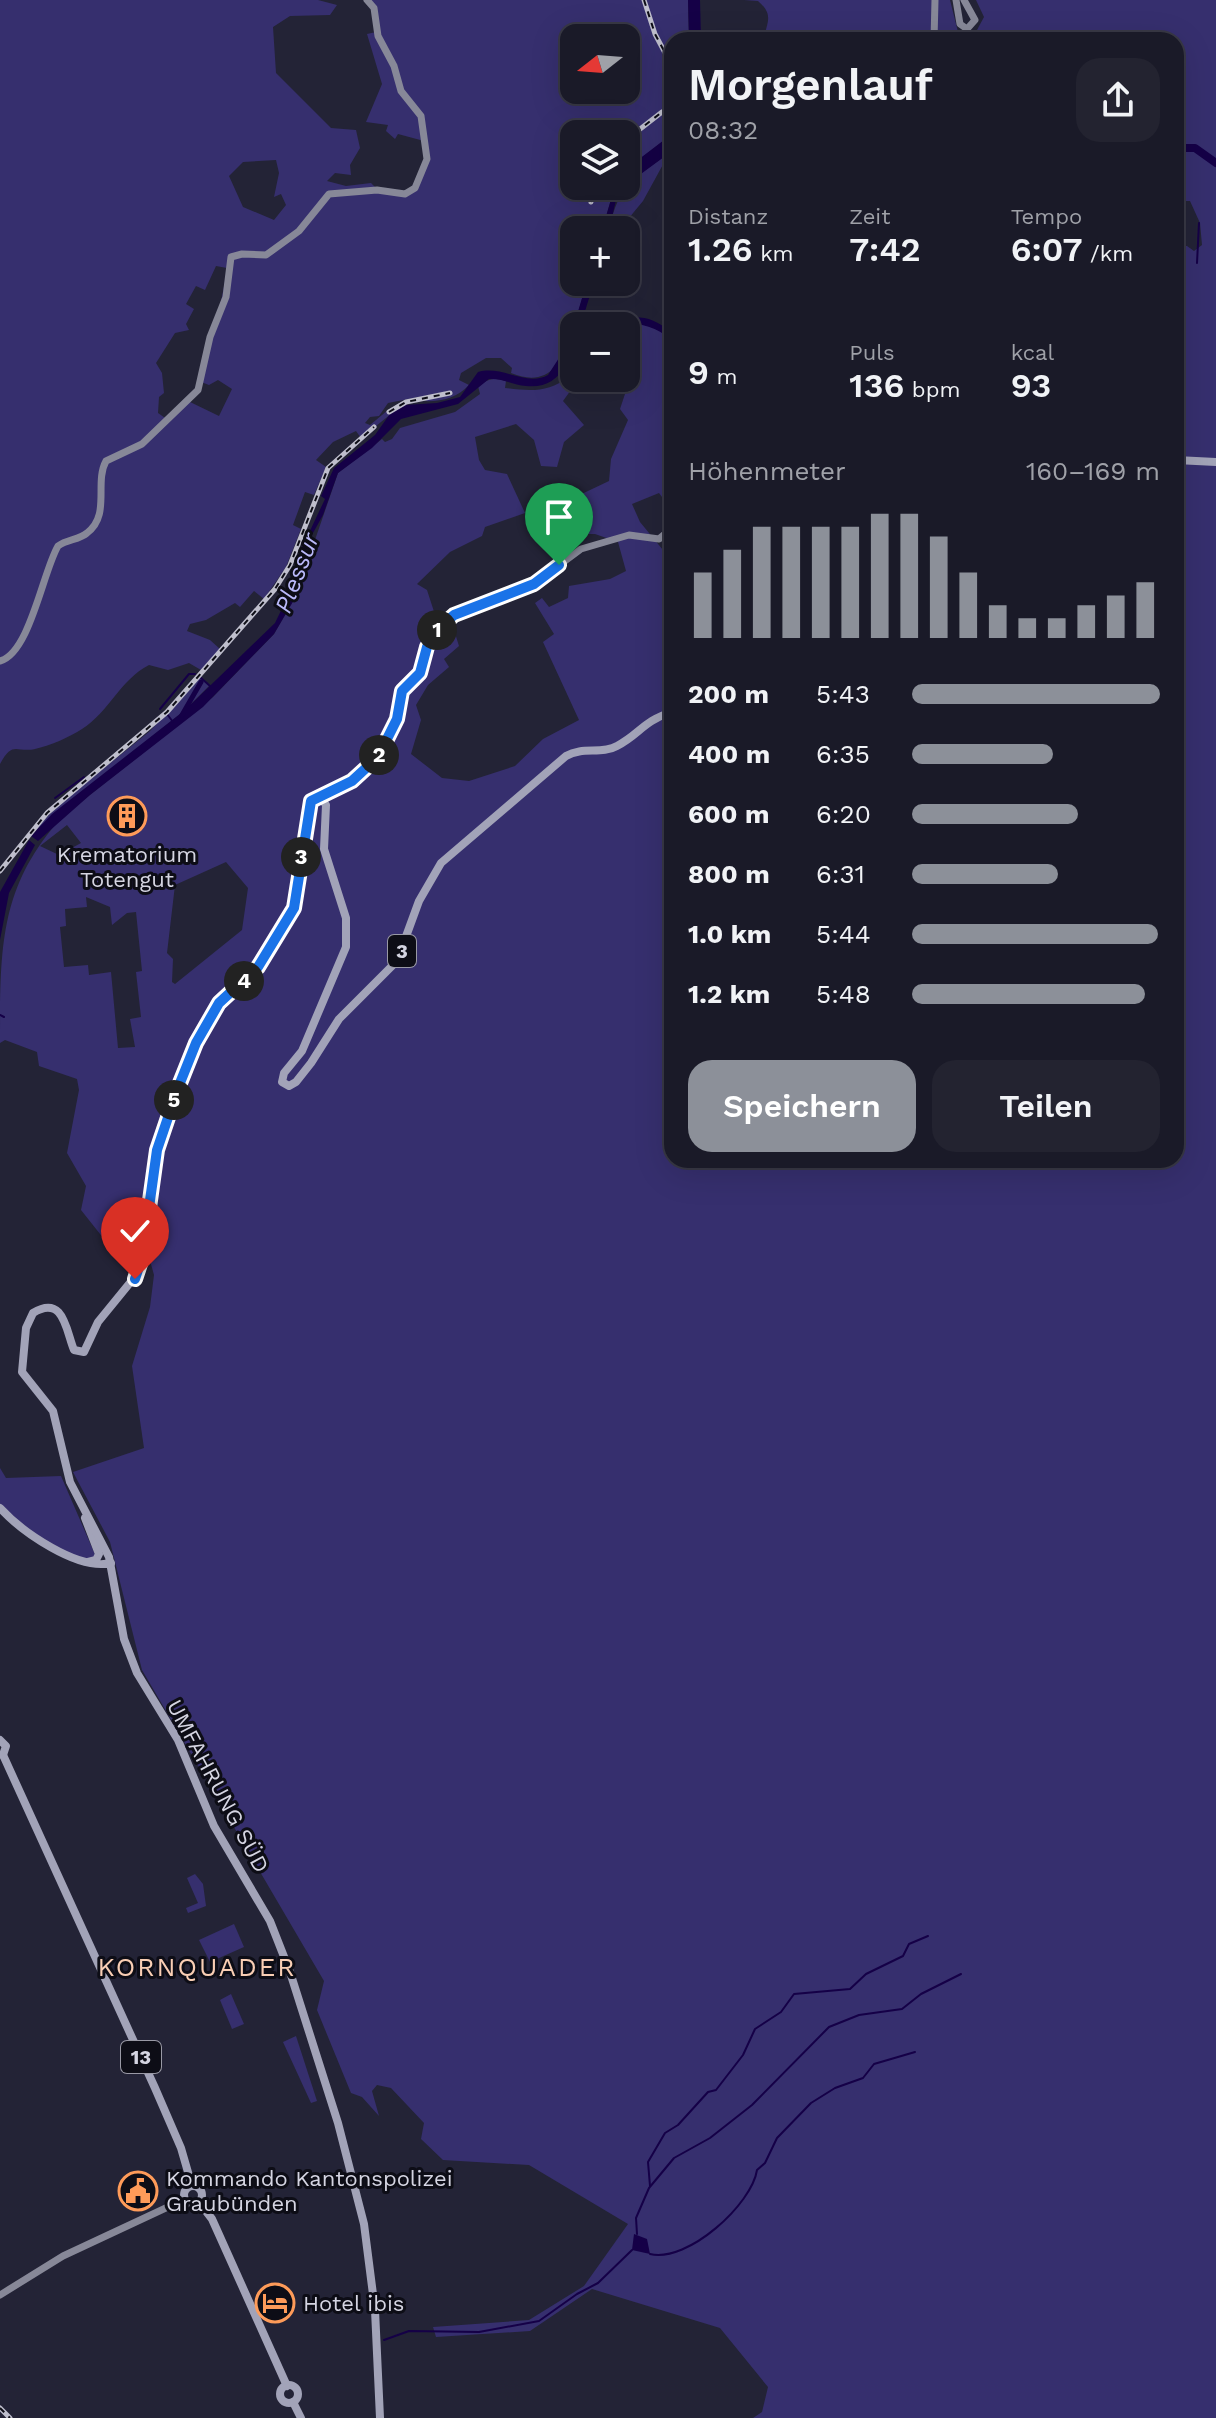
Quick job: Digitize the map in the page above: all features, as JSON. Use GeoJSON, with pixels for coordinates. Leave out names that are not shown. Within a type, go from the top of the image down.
{"type":"FeatureCollection","features":[{"type":"Feature","properties":{"kind":"main road"},"geometry":{"type":"LineString","coordinates":[[0,661],[10,656],[26,628],[58,546],[84,535],[94,525],[103,499],[102,471],[106,461],[142,444],[198,390],[210,337],[226,297],[231,257],[266,255],[299,231],[329,194],[375,190],[405,194],[415,188],[427,159],[421,116],[401,91],[393,64],[378,36],[374,8],[367,0]]}},
{"type":"Feature","properties":{"kind":"main road"},"geometry":{"type":"LineString","coordinates":[[934,32],[935,0]]}},
{"type":"Feature","properties":{"kind":"main road"},"geometry":{"type":"LineString","coordinates":[[956,0],[960,24],[967,29],[974,24],[974,18],[964,0]]}},
{"type":"Feature","properties":{"kind":"main road"},"geometry":{"type":"LineString","coordinates":[[1184,460],[1216,462]]}},
{"type":"Feature","properties":{"kind":"main road"},"geometry":{"type":"LineString","coordinates":[[88,1562],[97,1560],[98,1552],[62,1459],[53,1411],[22,1370],[27,1322],[37,1310],[55,1309],[64,1319],[74,1350],[84,1352],[98,1322],[137,1276],[157,1150],[183,1075],[196,1043],[219,1003],[258,967],[294,908],[310,804],[360,775],[380,753],[397,719],[402,691],[420,673],[429,643],[446,620],[534,584],[581,549],[629,535],[659,539],[664,535]]}},
{"type":"Feature","properties":{"kind":"main road","name":"3"},"geometry":{"type":"LineString","coordinates":[[321,798],[326,805],[324,849],[345,912],[347,941],[341,967],[302,1051],[282,1075],[287,1086],[298,1080],[339,1019],[394,965],[405,944],[421,896],[451,853],[566,756],[581,750],[614,747],[648,721],[664,715]]}},
{"type":"Feature","properties":{"kind":"main road","name":"UMFAHRUNG SÜD"},"geometry":{"type":"LineString","coordinates":[[81,1506],[111,1563],[124,1639],[134,1666],[178,1740],[219,1835],[270,1921],[307,2022],[360,2206],[370,2256],[377,2343],[377,2418]]}},
{"type":"Feature","properties":{"kind":"main road"},"geometry":{"type":"LineString","coordinates":[[0,1508],[24,1532],[95,1565],[111,1563]]}},
{"type":"Feature","properties":{"kind":"main road"},"geometry":{"type":"LineString","coordinates":[[0,1740],[6,1748],[1,1755]]}},
{"type":"Feature","properties":{"kind":"main road","name":"13"},"geometry":{"type":"LineString","coordinates":[[1,1755],[154,2085],[184,2157],[192,2186]]}},
{"type":"Feature","properties":{"kind":"main road"},"geometry":{"type":"LineString","coordinates":[[185,2199],[185,2190],[192,2186],[201,2190],[199,2202],[212,2219],[287,2386],[282,2390],[282,2398],[293,2402],[301,2418]]}},
{"type":"Feature","properties":{"kind":"main road"},"geometry":{"type":"LineString","coordinates":[[185,2199],[192,2204],[199,2202]]}},
{"type":"Feature","properties":{"kind":"main road"},"geometry":{"type":"LineString","coordinates":[[0,2295],[63,2256],[185,2199]]}},
{"type":"Feature","properties":{"kind":"shaded area"},"geometry":{"type":"Polygon","coordinates":[[[0,0],[318,0],[337,5],[330,15],[290,16],[273,27],[276,73],[331,128],[356,130],[360,148],[350,165],[351,175],[335,173],[327,181],[346,186],[371,183],[378,190],[407,194],[426,164],[424,141],[398,134],[395,139],[386,131],[388,125],[366,122],[382,84],[367,34],[376,32],[375,13],[367,0],[688,0],[689,32],[664,32],[664,140],[640,159],[640,120],[560,120],[560,200],[590,200],[593,203],[594,200],[611,200],[606,216],[560,216],[560,296],[583,296],[579,312],[560,312],[560,361],[557,365],[545,375],[530,378],[511,373],[512,368],[501,358],[486,358],[461,373],[459,380],[469,385],[459,393],[436,401],[423,401],[450,394],[449,391],[388,403],[379,416],[370,417],[365,423],[370,425],[388,410],[391,414],[361,438],[356,431],[333,442],[316,460],[326,467],[314,495],[305,492],[293,525],[301,529],[286,567],[264,599],[254,591],[240,607],[235,603],[206,620],[190,624],[187,631],[210,640],[220,649],[201,670],[189,663],[168,670],[149,665],[130,679],[100,714],[82,729],[41,748],[8,752],[0,764],[0,0]],[[276,160],[243,162],[229,176],[243,207],[274,220],[286,205],[281,194],[274,197],[279,173],[276,160]],[[216,266],[205,290],[196,286],[186,304],[194,309],[186,324],[189,330],[175,333],[156,363],[162,373],[164,393],[159,397],[158,413],[168,420],[188,401],[219,416],[232,389],[218,380],[209,385],[201,382],[227,268],[216,266]]]}},
{"type":"Feature","properties":{"kind":"shaded area"},"geometry":{"type":"Polygon","coordinates":[[[744,0],[950,0],[958,32],[766,32],[768,15],[758,1],[744,0]]]}},
{"type":"Feature","properties":{"kind":"shaded area"},"geometry":{"type":"Polygon","coordinates":[[[976,0],[1216,0],[1216,2418],[753,2418],[762,2412],[768,2387],[720,2328],[592,2289],[530,2331],[436,2337],[433,2327],[529,2320],[584,2286],[628,2224],[529,2165],[443,2160],[421,2139],[424,2123],[391,2088],[377,2085],[372,2091],[379,2116],[362,2097],[351,2093],[317,2010],[324,1981],[142,1670],[110,1542],[73,1472],[144,1448],[132,1366],[150,1307],[154,1275],[148,1253],[104,1239],[81,1210],[86,1186],[67,1153],[79,1090],[77,1079],[39,1066],[37,1052],[5,1040],[0,1043],[1,976],[8,920],[26,868],[41,843],[61,818],[213,697],[274,634],[295,598],[338,473],[382,439],[385,442],[392,439],[400,428],[455,412],[480,394],[478,386],[488,380],[506,381],[505,388],[530,390],[560,383],[560,392],[570,392],[563,401],[584,425],[564,442],[557,467],[541,466],[534,440],[516,424],[475,437],[479,460],[485,470],[507,474],[525,513],[485,527],[482,536],[450,552],[417,584],[427,590],[439,627],[453,627],[459,646],[444,659],[449,667],[428,685],[416,705],[421,720],[411,754],[442,778],[469,781],[515,766],[543,739],[579,720],[543,642],[554,634],[535,603],[542,598],[549,607],[568,598],[569,586],[610,579],[626,571],[618,542],[595,534],[573,534],[561,515],[569,500],[609,481],[611,459],[628,420],[620,409],[626,392],[640,392],[640,323],[664,334],[664,500],[659,493],[632,504],[640,522],[664,551],[664,1168],[1184,1168],[1184,246],[1194,251],[1202,245],[1200,223],[1190,201],[1184,201],[1184,32],[973,32],[984,17],[976,0]],[[67,825],[40,846],[59,855],[81,843],[67,825]],[[226,862],[175,885],[167,953],[173,959],[172,982],[175,984],[242,930],[248,888],[226,862]],[[86,897],[87,907],[65,909],[66,926],[60,927],[64,967],[88,965],[89,975],[111,972],[118,1048],[135,1047],[130,1019],[141,1017],[136,972],[142,971],[136,912],[127,913],[112,925],[110,907],[86,897]]]}},
{"type":"Feature","properties":{"kind":"shaded area"},"geometry":{"type":"Polygon","coordinates":[[[664,157],[664,163],[643,201],[631,216],[612,216],[618,201],[640,200],[640,174],[664,157]]]}},
{"type":"Feature","properties":{"kind":"shaded area"},"geometry":{"type":"Polygon","coordinates":[[[200,677],[210,685],[185,710],[30,835],[57,806],[150,731],[200,677]]]}},
{"type":"Feature","properties":{"kind":"shaded area"},"geometry":{"type":"Polygon","coordinates":[[[0,1468],[6,1478],[61,1476],[97,1559],[88,1562],[31,1536],[0,1508],[0,1468]]]}},
{"type":"Feature","properties":{"kind":"shaded area"},"geometry":{"type":"Polygon","coordinates":[[[195,1874],[203,1884],[206,1906],[188,1913],[186,1908],[198,1903],[187,1878],[195,1874]]]}},
{"type":"Feature","properties":{"kind":"shaded area"},"geometry":{"type":"Polygon","coordinates":[[[234,1924],[244,1947],[210,1962],[199,1940],[234,1924]]]}},
{"type":"Feature","properties":{"kind":"shaded area"},"geometry":{"type":"Polygon","coordinates":[[[231,1994],[244,2024],[232,2029],[220,2000],[231,1994]]]}},
{"type":"Feature","properties":{"kind":"shaded area"},"geometry":{"type":"Polygon","coordinates":[[[296,2036],[317,2101],[311,2103],[283,2042],[296,2036]]]}},
{"type":"Feature","properties":{"kind":"water"},"geometry":{"type":"Polygon","coordinates":[[[688,0],[700,0],[701,32],[689,32],[688,0]]]}},
{"type":"Feature","properties":{"kind":"water"},"geometry":{"type":"Polygon","coordinates":[[[664,140],[664,157],[640,175],[640,158],[664,140]]]}},
{"type":"Feature","properties":{"kind":"water"},"geometry":{"type":"Polygon","coordinates":[[[611,200],[616,200],[612,216],[606,216],[611,200]]]}},
{"type":"Feature","properties":{"kind":"water"},"geometry":{"type":"Polygon","coordinates":[[[583,296],[590,296],[585,312],[578,312],[583,296]]]}},
{"type":"Feature","properties":{"kind":"water"},"geometry":{"type":"Polygon","coordinates":[[[640,317],[661,325],[664,335],[661,333],[640,324],[640,317]]]}},
{"type":"Feature","properties":{"kind":"water","name":"Plessur"},"geometry":{"type":"Polygon","coordinates":[[[560,356],[560,374],[549,383],[526,386],[489,379],[458,404],[401,419],[372,448],[338,473],[323,515],[308,542],[295,598],[274,634],[203,707],[90,795],[38,841],[31,836],[52,814],[185,710],[275,623],[289,594],[299,554],[325,499],[321,496],[334,468],[375,435],[392,411],[405,405],[437,403],[460,397],[478,372],[497,371],[532,379],[548,375],[560,356]]]}},
{"type":"Feature","properties":{"kind":"water"},"geometry":{"type":"Polygon","coordinates":[[[29,840],[35,845],[9,893],[0,940],[0,892],[29,840]]]}},
{"type":"Feature","properties":{"kind":"water"},"geometry":{"type":"Polygon","coordinates":[[[634,2234],[647,2239],[650,2254],[632,2250],[634,2234]]]}},
{"type":"Feature","properties":{"kind":"waterway"},"geometry":{"type":"LineString","coordinates":[[1184,148],[1195,148],[1216,163]]}},
{"type":"Feature","properties":{"kind":"waterway"},"geometry":{"type":"LineString","coordinates":[[1197,263],[1199,223]]}},
{"type":"Feature","properties":{"kind":"waterway"},"geometry":{"type":"LineString","coordinates":[[160,709],[189,674],[195,674]]}},
{"type":"Feature","properties":{"kind":"waterway"},"geometry":{"type":"LineString","coordinates":[[200,677],[210,686]]}},
{"type":"Feature","properties":{"kind":"waterway"},"geometry":{"type":"LineString","coordinates":[[182,715],[201,682]]}},
{"type":"Feature","properties":{"kind":"waterway"},"geometry":{"type":"LineString","coordinates":[[167,714],[173,722]]}},
{"type":"Feature","properties":{"kind":"waterway"},"geometry":{"type":"LineString","coordinates":[[55,798],[84,777]]}},
{"type":"Feature","properties":{"kind":"waterway"},"geometry":{"type":"LineString","coordinates":[[0,1015],[4,1017]]}},
{"type":"Feature","properties":{"kind":"waterway"},"geometry":{"type":"LineString","coordinates":[[650,2186],[648,2162],[665,2133],[678,2125],[708,2092],[716,2090],[743,2055],[755,2029],[781,2012],[794,1994],[850,1989],[866,1974],[903,1956],[909,1944],[928,1936]]}},
{"type":"Feature","properties":{"kind":"waterway"},"geometry":{"type":"LineString","coordinates":[[637,2234],[636,2218],[649,2188],[674,2158],[710,2138],[752,2105],[829,2027],[859,2015],[902,2009],[921,1994],[961,1974]]}},
{"type":"Feature","properties":{"kind":"waterway"},"geometry":{"type":"LineString","coordinates":[[650,2254],[682,2249],[716,2228],[731,2214],[744,2199],[777,2138],[811,2103],[835,2088],[863,2078],[874,2064],[915,2052]]}},
{"type":"Feature","properties":{"kind":"waterway"},"geometry":{"type":"LineString","coordinates":[[384,2340],[409,2331],[479,2332],[539,2321],[598,2283],[632,2250]]}},
{"type":"Feature","properties":{"kind":"railway"},"geometry":{"type":"LineString","coordinates":[[644,0],[664,51]]}},
{"type":"Feature","properties":{"kind":"railway"},"geometry":{"type":"LineString","coordinates":[[640,129],[662,112]]}},
{"type":"Feature","properties":{"kind":"railway"},"geometry":{"type":"LineString","coordinates":[[389,412],[406,402],[450,393]]}},
{"type":"Feature","properties":{"kind":"railway"},"geometry":{"type":"LineString","coordinates":[[0,871],[47,813],[167,712],[275,589],[290,565],[328,468],[374,427]]}},
{"type":"Feature","properties":{"kind":"railway"},"geometry":{"type":"LineString","coordinates":[[0,2408],[10,2418]]}},
{"type":"Feature","properties":{"kind":"place","name":"Krematorium Totengut"},"geometry":{"type":"Point","coordinates":[127,816]}},
{"type":"Feature","properties":{"kind":"place","name":"Kommando Kantonspolizei Graubünden"},"geometry":{"type":"Point","coordinates":[138,2191]}},
{"type":"Feature","properties":{"kind":"place","name":"Hotel ibis"},"geometry":{"type":"Point","coordinates":[275,2303]}},
{"type":"Feature","properties":{"kind":"district","name":"KORNQUADER"},"geometry":{"type":"Point","coordinates":[197,1967]}},
{"type":"Feature","properties":{"kind":"route"},"geometry":{"type":"LineString","coordinates":[[135,1279],[142,1258],[157,1150],[178,1088],[196,1043],[219,1003],[258,967],[294,908],[311,801],[352,781],[380,753],[397,719],[402,691],[420,673],[427,647],[443,623],[454,615],[540,581],[559,565]]}}]}
